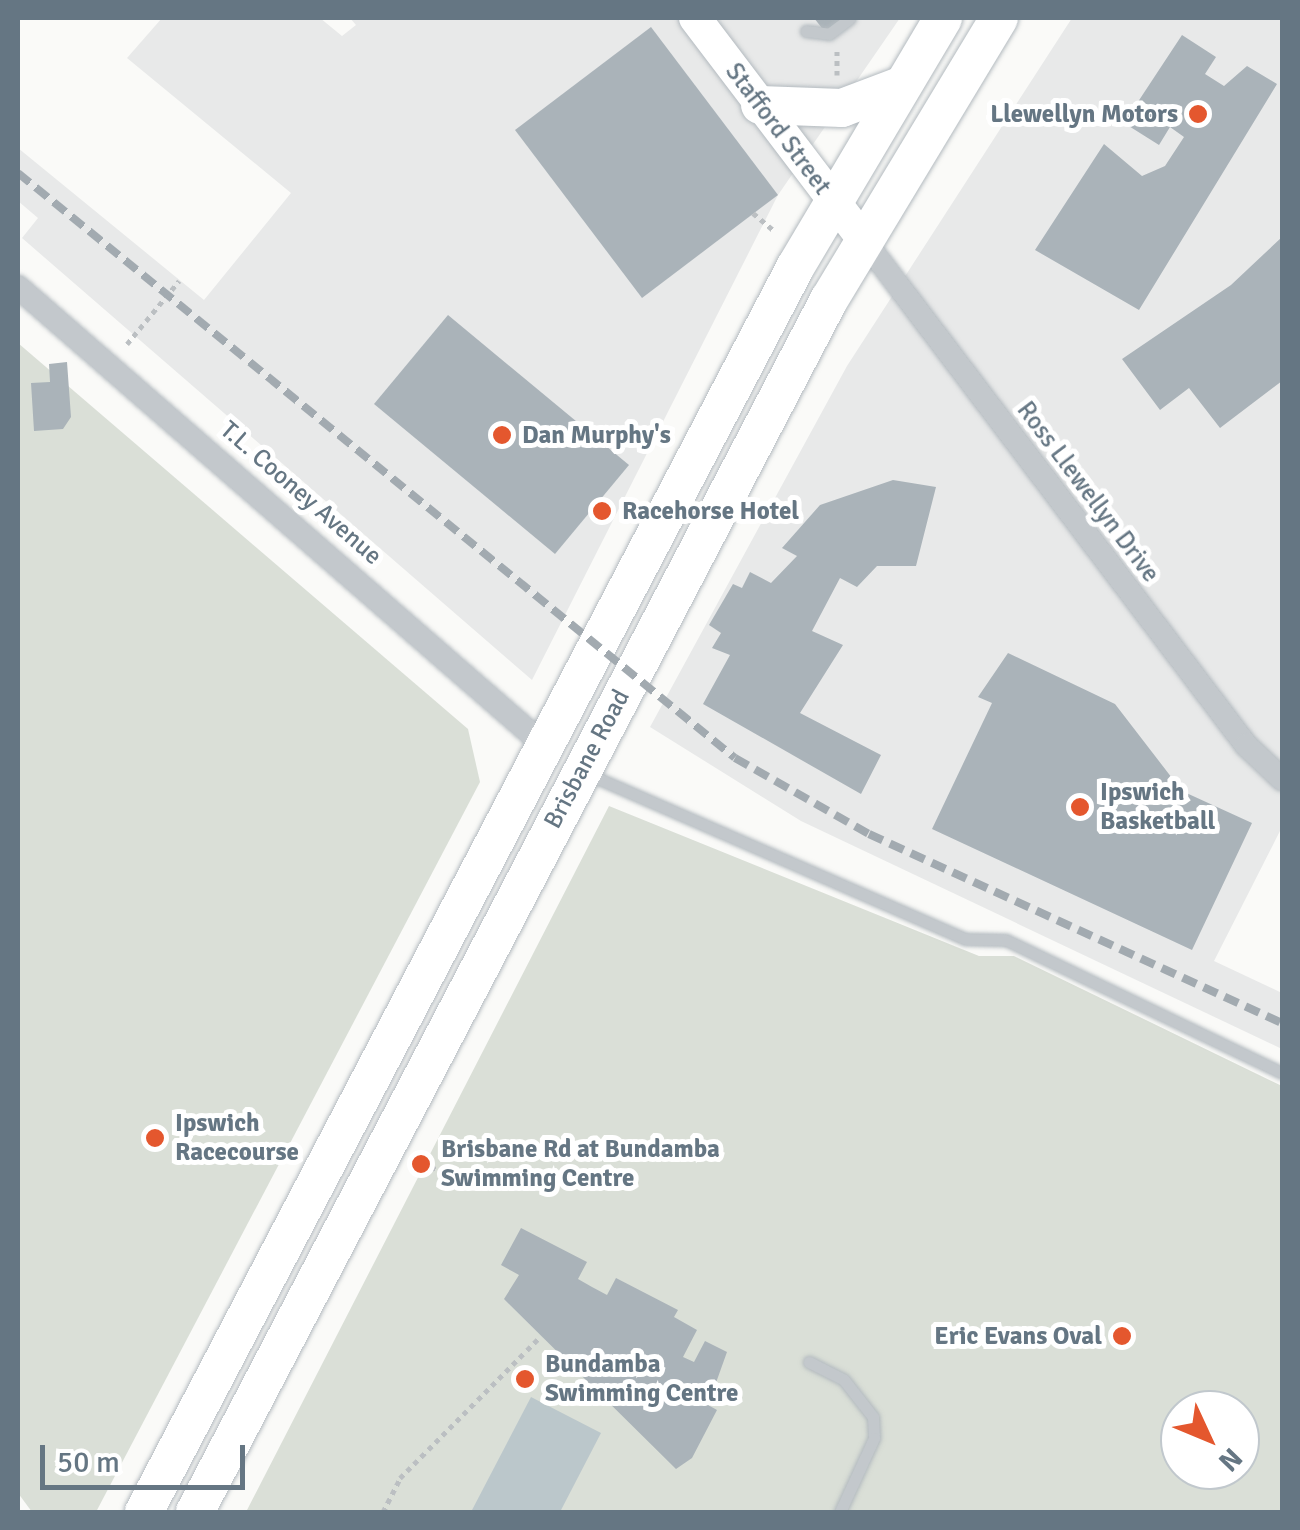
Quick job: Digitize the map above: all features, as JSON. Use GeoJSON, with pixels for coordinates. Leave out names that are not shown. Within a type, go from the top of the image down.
{"type":"FeatureCollection","features":[{"type":"Feature","properties":{"kind":"main road","name":"Stafford Street"},"geometry":{"type":"LineString","coordinates":[[695,18],[862,239]]}},
{"type":"Feature","properties":{"kind":"main road","name":"Brisbane Road"},"geometry":{"type":"LineString","coordinates":[[144,1512],[832,200],[944,18]]}},
{"type":"Feature","properties":{"kind":"main road","name":"Brisbane Road"},"geometry":{"type":"LineString","coordinates":[[195,1512],[862,239],[999,18]]}},
{"type":"Feature","properties":{"kind":"main road"},"geometry":{"type":"LineString","coordinates":[[760,105],[842,108],[903,85]]}},
{"type":"Feature","properties":{"kind":"street","name":"Ross Llewellyn Drive"},"geometry":{"type":"LineString","coordinates":[[862,239],[1278,777]]}},
{"type":"Feature","properties":{"kind":"street","name":"T.L. Cooney Avenue"},"geometry":{"type":"LineString","coordinates":[[18,286],[544,745]]}},
{"type":"Feature","properties":{"kind":"lane"},"geometry":{"type":"LineString","coordinates":[[806,31],[834,30],[850,18]]}},
{"type":"Feature","properties":{"kind":"lane"},"geometry":{"type":"LineString","coordinates":[[581,770],[965,939],[1006,940],[1282,1072]]}},
{"type":"Feature","properties":{"kind":"lane"},"geometry":{"type":"LineString","coordinates":[[810,1362],[844,1380],[872,1417],[874,1438],[840,1512]]}},
{"type":"Feature","properties":{"kind":"path"},"geometry":{"type":"LineString","coordinates":[[834,30],[837,88]]}},
{"type":"Feature","properties":{"kind":"path"},"geometry":{"type":"LineString","coordinates":[[753,214],[773,230]]}},
{"type":"Feature","properties":{"kind":"path"},"geometry":{"type":"LineString","coordinates":[[127,344],[180,281]]}},
{"type":"Feature","properties":{"kind":"path"},"geometry":{"type":"LineString","coordinates":[[382,1512],[400,1478],[540,1336]]}},
{"type":"Feature","properties":{"kind":"shaded area"},"geometry":{"type":"Polygon","coordinates":[[[162,18],[320,18],[342,36],[356,25],[350,18],[900,18],[778,195],[532,680],[22,238],[38,218],[18,201],[18,148],[204,300],[291,193],[127,58],[162,18]]]}},
{"type":"Feature","properties":{"kind":"shaded area"},"geometry":{"type":"Polygon","coordinates":[[[1072,18],[1282,18],[1282,827],[1214,961],[1282,993],[1282,1049],[801,821],[650,727],[847,366],[1072,18]]]}},
{"type":"Feature","properties":{"kind":"shaded area","name":"Ipswich Racecourse"},"geometry":{"type":"Polygon","coordinates":[[[18,343],[468,729],[480,782],[96,1512],[32,1512],[18,1493],[18,343]]]}},
{"type":"Feature","properties":{"kind":"shaded area"},"geometry":{"type":"Polygon","coordinates":[[[609,806],[979,956],[1014,956],[1282,1086],[1282,1512],[246,1512],[609,806]]]}},
{"type":"Feature","properties":{"kind":"shaded area"},"geometry":{"type":"Polygon","coordinates":[[[531,1397],[601,1433],[560,1512],[471,1512],[531,1397]]]}},
{"type":"Feature","properties":{"kind":"building"},"geometry":{"type":"Polygon","coordinates":[[[814,18],[844,18],[825,32],[814,18]]]}},
{"type":"Feature","properties":{"kind":"building"},"geometry":{"type":"Polygon","coordinates":[[[651,27],[778,195],[642,298],[515,130],[651,27]]]}},
{"type":"Feature","properties":{"kind":"building"},"geometry":{"type":"Polygon","coordinates":[[[1182,35],[1216,57],[1205,74],[1224,86],[1247,66],[1277,84],[1139,310],[1035,250],[1104,144],[1142,176],[1165,166],[1184,137],[1170,127],[1159,145],[1124,123],[1182,35]]]}},
{"type":"Feature","properties":{"kind":"building"},"geometry":{"type":"Polygon","coordinates":[[[1282,237],[1282,381],[1220,428],[1189,388],[1160,410],[1122,359],[1231,285],[1282,237]]]}},
{"type":"Feature","properties":{"kind":"building","name":"Dan Murphy's"},"geometry":{"type":"Polygon","coordinates":[[[448,315],[629,465],[555,554],[374,404],[448,315]]]}},
{"type":"Feature","properties":{"kind":"building"},"geometry":{"type":"Polygon","coordinates":[[[67,362],[71,417],[63,429],[34,431],[31,383],[50,382],[49,364],[67,362]]]}},
{"type":"Feature","properties":{"kind":"building"},"geometry":{"type":"Polygon","coordinates":[[[893,480],[936,487],[916,566],[877,566],[857,587],[840,578],[812,631],[843,645],[800,713],[881,755],[861,794],[703,704],[730,655],[712,648],[721,633],[709,625],[733,584],[742,588],[750,572],[771,583],[797,556],[782,548],[820,505],[893,480]]]}},
{"type":"Feature","properties":{"kind":"building","name":"Ipswich Basketball"},"geometry":{"type":"Polygon","coordinates":[[[1008,653],[1115,704],[1182,791],[1252,823],[1192,950],[932,829],[992,703],[978,697],[1008,653]]]}},
{"type":"Feature","properties":{"kind":"building"},"geometry":{"type":"Polygon","coordinates":[[[521,1228],[587,1262],[578,1279],[607,1295],[616,1278],[678,1310],[674,1317],[697,1330],[683,1357],[694,1362],[705,1341],[727,1352],[708,1405],[717,1410],[692,1458],[676,1469],[504,1299],[519,1275],[501,1265],[521,1228]]]}},
{"type":"Feature","properties":{"kind":"railway"},"geometry":{"type":"LineString","coordinates":[[18,173],[735,758],[869,834],[1282,1023]]}},
{"type":"Feature","properties":{"kind":"place","name":"Llewellyn Motors"},"geometry":{"type":"Point","coordinates":[1198,114]}},
{"type":"Feature","properties":{"kind":"place","name":"Dan Murphy's"},"geometry":{"type":"Point","coordinates":[502,435]}},
{"type":"Feature","properties":{"kind":"place","name":"Racehorse Hotel"},"geometry":{"type":"Point","coordinates":[602,511]}},
{"type":"Feature","properties":{"kind":"place","name":"Ipswich Basketball"},"geometry":{"type":"Point","coordinates":[1080,807]}},
{"type":"Feature","properties":{"kind":"place","name":"Ipswich Racecourse"},"geometry":{"type":"Point","coordinates":[155,1138]}},
{"type":"Feature","properties":{"kind":"place","name":"Brisbane Rd at Bundamba Swimming Centre"},"geometry":{"type":"Point","coordinates":[421,1164]}},
{"type":"Feature","properties":{"kind":"place","name":"Eric Evans Oval"},"geometry":{"type":"Point","coordinates":[1122,1336]}},
{"type":"Feature","properties":{"kind":"place","name":"Bundamba Swimming Centre"},"geometry":{"type":"Point","coordinates":[525,1379]}}]}
